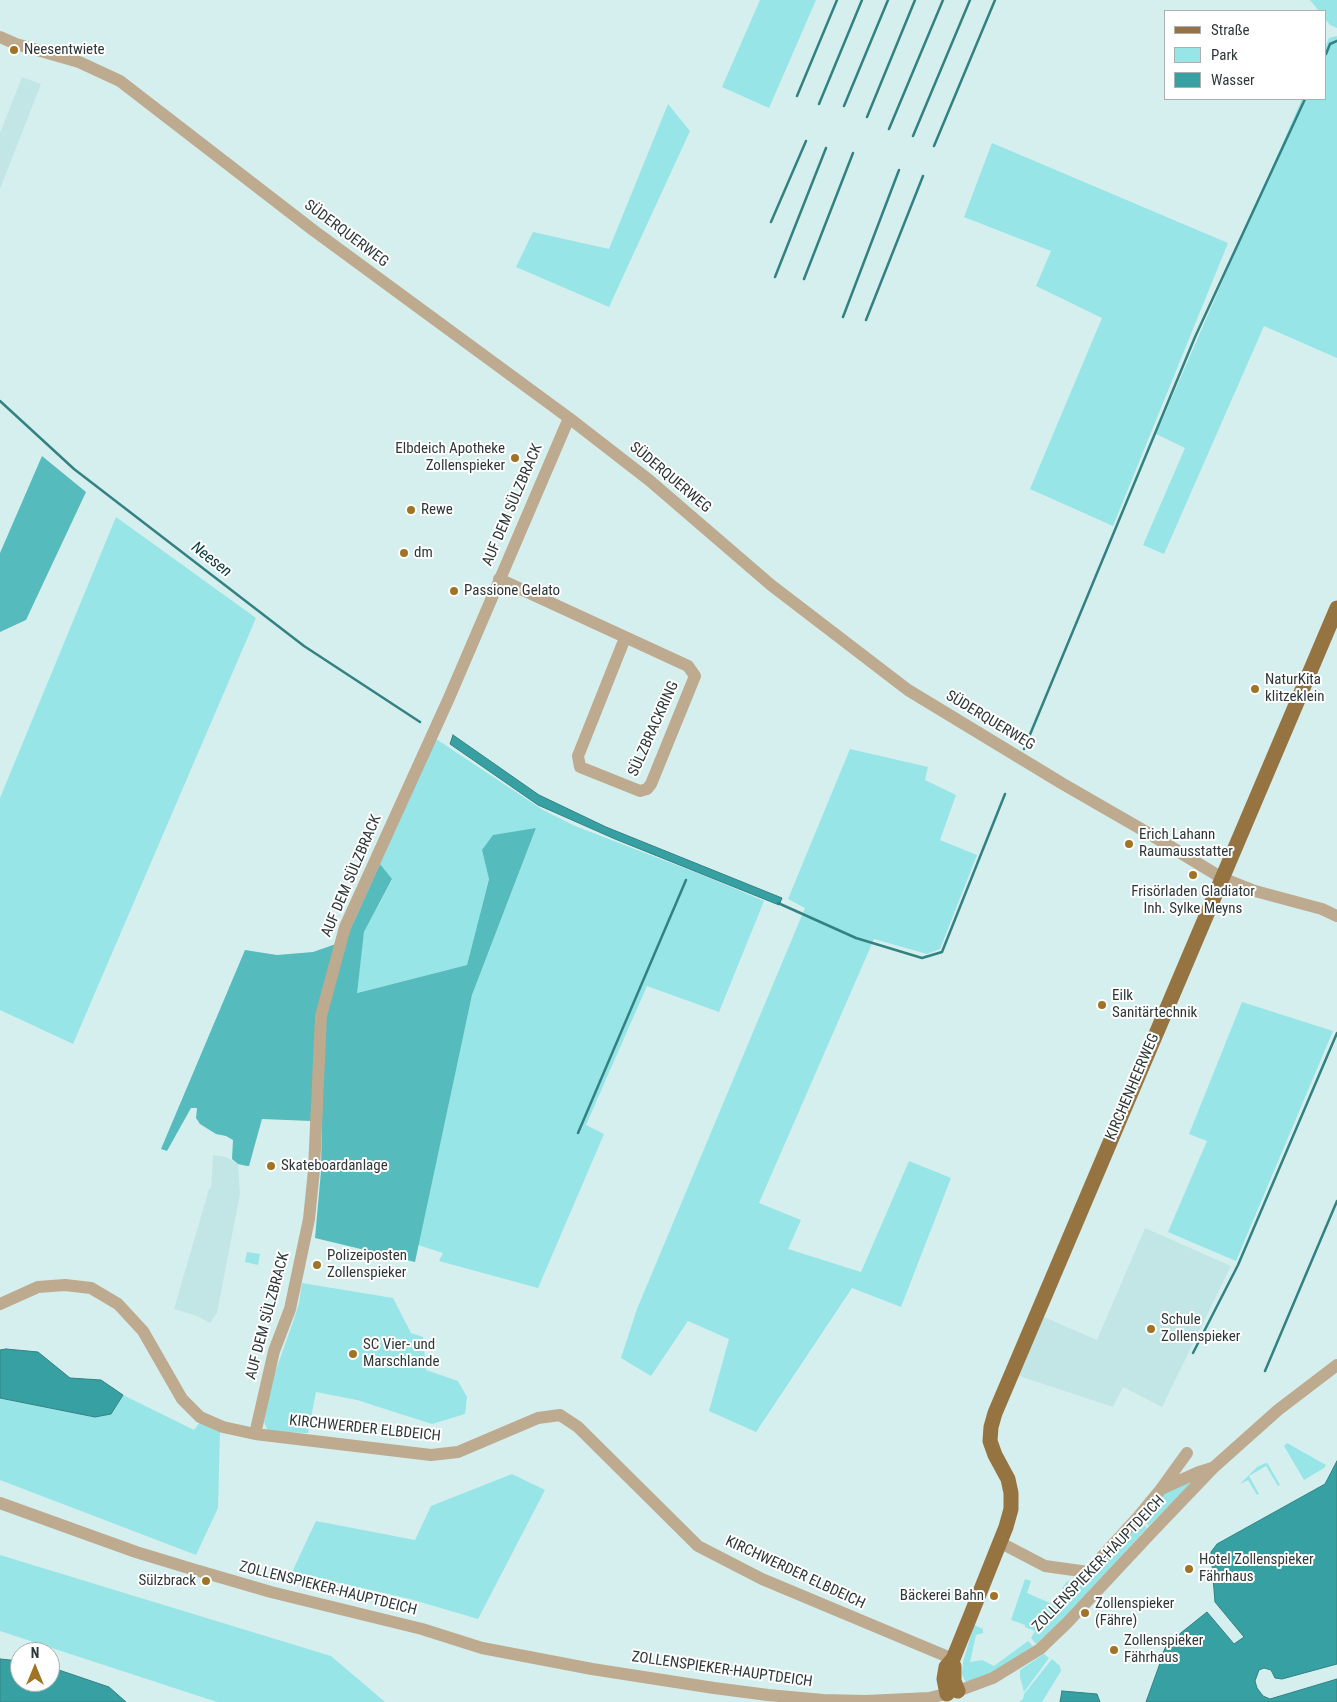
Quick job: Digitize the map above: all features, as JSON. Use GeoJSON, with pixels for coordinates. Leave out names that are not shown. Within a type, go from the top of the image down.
{"type":"FeatureCollection","features":[{"type":"Feature","properties":{"kind":"main road","name":"KIRCHENHEERWEG"},"geometry":{"type":"LineString","coordinates":[[952,1693],[954,1681],[953,1659],[1009,1515],[1011,1492],[1008,1479],[992,1448],[990,1434],[992,1421],[1337,608]]}},
{"type":"Feature","properties":{"kind":"street","name":"SÜDERQUERWEG"},"geometry":{"type":"LineString","coordinates":[[0,37],[79,62],[120,81],[313,230],[569,418],[649,480],[771,585],[908,690],[1222,878],[1255,891],[1337,916]]}},
{"type":"Feature","properties":{"kind":"street","name":"AUF DEM SÜLZBRACK"},"geometry":{"type":"LineString","coordinates":[[256,1434],[274,1351],[291,1303],[309,1219],[314,1170],[321,1016],[345,927],[449,698],[569,418]]}},
{"type":"Feature","properties":{"kind":"street","name":"SÜLZBRACKRING"},"geometry":{"type":"LineString","coordinates":[[499,579],[688,666],[695,676],[651,784],[647,789],[640,790],[580,767],[578,756],[625,638]]}},
{"type":"Feature","properties":{"kind":"street","name":"KIRCHWERDER ELBDEICH"},"geometry":{"type":"LineString","coordinates":[[0,1304],[38,1287],[65,1285],[91,1288],[118,1304],[143,1330],[182,1399],[200,1416],[223,1427],[256,1434],[431,1455],[458,1452],[538,1418],[560,1415],[578,1427],[698,1546],[762,1580],[953,1659]]}},
{"type":"Feature","properties":{"kind":"street","name":"ZOLLENSPIEKER-HAUPTDEICH"},"geometry":{"type":"LineString","coordinates":[[0,1503],[136,1552],[208,1574],[271,1592],[422,1629],[482,1648],[528,1658],[714,1688],[823,1700],[897,1701],[929,1698],[952,1693],[993,1678],[1029,1657],[1049,1641],[1213,1468],[1278,1410],[1337,1365]]}},
{"type":"Feature","properties":{"kind":"street"},"geometry":{"type":"LineString","coordinates":[[999,1542],[1046,1566],[1088,1572],[1161,1489],[1187,1453]]}},
{"type":"Feature","properties":{"kind":"street"},"geometry":{"type":"LineString","coordinates":[[1161,1489],[1213,1468]]}},
{"type":"Feature","properties":{"kind":"shaded area"},"geometry":{"type":"Polygon","coordinates":[[[22,77],[41,84],[0,189],[0,133],[22,77]]]}},
{"type":"Feature","properties":{"kind":"shaded area"},"geometry":{"type":"Polygon","coordinates":[[[42,456],[86,492],[26,620],[0,632],[0,553],[42,456]]]}},
{"type":"Feature","properties":{"kind":"shaded area"},"geometry":{"type":"Polygon","coordinates":[[[536,828],[472,995],[415,1262],[315,1238],[321,1171],[324,1014],[350,930],[380,864],[392,879],[364,932],[357,993],[467,965],[489,879],[482,850],[493,835],[536,828]]]}},
{"type":"Feature","properties":{"kind":"shaded area"},"geometry":{"type":"Polygon","coordinates":[[[336,944],[311,1121],[262,1119],[249,1166],[247,1166],[238,1164],[232,1159],[233,1140],[216,1134],[200,1124],[196,1118],[197,1108],[191,1108],[167,1151],[161,1149],[245,950],[277,955],[313,952],[336,944]]]}},
{"type":"Feature","properties":{"kind":"shaded area"},"geometry":{"type":"Polygon","coordinates":[[[213,1155],[226,1157],[238,1164],[240,1194],[217,1313],[210,1323],[197,1316],[174,1309],[209,1189],[211,1188],[213,1155]]]}},
{"type":"Feature","properties":{"kind":"shaded area","name":"Schule Zollenspieker"},"geometry":{"type":"Polygon","coordinates":[[[1145,1228],[1231,1266],[1162,1407],[1123,1387],[1113,1407],[1019,1376],[1044,1317],[1097,1340],[1145,1228]]]}},
{"type":"Feature","properties":{"kind":"green space"},"geometry":{"type":"Polygon","coordinates":[[[760,0],[816,0],[769,108],[722,87],[760,0]]]}},
{"type":"Feature","properties":{"kind":"green space"},"geometry":{"type":"Polygon","coordinates":[[[1310,0],[1337,0],[1337,28],[1327,21],[1327,10],[1318,10],[1310,0]]]}},
{"type":"Feature","properties":{"kind":"green space"},"geometry":{"type":"Polygon","coordinates":[[[1337,36],[1337,358],[1264,326],[1164,554],[1143,545],[1185,448],[1156,434],[1302,100],[1327,100],[1327,43],[1329,38],[1337,36]]]}},
{"type":"Feature","properties":{"kind":"green space"},"geometry":{"type":"Polygon","coordinates":[[[668,104],[690,131],[609,307],[516,267],[533,232],[609,249],[668,104]]]}},
{"type":"Feature","properties":{"kind":"green space"},"geometry":{"type":"Polygon","coordinates":[[[992,143],[1228,243],[1113,526],[1030,489],[1102,318],[1036,286],[1051,251],[964,217],[992,143]]]}},
{"type":"Feature","properties":{"kind":"green space"},"geometry":{"type":"Polygon","coordinates":[[[116,517],[256,618],[73,1044],[0,1010],[0,798],[116,517]]]}},
{"type":"Feature","properties":{"kind":"green space"},"geometry":{"type":"Polygon","coordinates":[[[436,739],[543,810],[575,826],[764,901],[719,1012],[647,986],[586,1125],[604,1134],[538,1288],[439,1261],[443,1253],[418,1245],[472,995],[536,828],[482,850],[489,878],[467,965],[356,993],[364,932],[392,880],[380,864],[436,739]]]}},
{"type":"Feature","properties":{"kind":"green space"},"geometry":{"type":"Polygon","coordinates":[[[850,749],[928,767],[925,780],[956,795],[940,840],[977,855],[940,949],[927,954],[874,939],[759,1203],[801,1220],[788,1249],[861,1272],[909,1161],[951,1178],[901,1307],[852,1288],[756,1432],[709,1411],[729,1339],[688,1321],[651,1376],[621,1358],[637,1309],[805,908],[788,899],[850,749]]]}},
{"type":"Feature","properties":{"kind":"green space"},"geometry":{"type":"Polygon","coordinates":[[[1242,1002],[1333,1031],[1236,1261],[1168,1232],[1207,1141],[1189,1134],[1242,1002]]]}},
{"type":"Feature","properties":{"kind":"green space"},"geometry":{"type":"Polygon","coordinates":[[[247,1252],[260,1254],[258,1265],[245,1262],[247,1252]]]}},
{"type":"Feature","properties":{"kind":"green space","name":"SC Vier- und Marschlande"},"geometry":{"type":"Polygon","coordinates":[[[302,1283],[393,1298],[411,1333],[423,1337],[426,1370],[458,1381],[467,1397],[465,1414],[432,1424],[357,1400],[316,1392],[308,1433],[271,1432],[267,1429],[264,1422],[272,1381],[299,1303],[302,1283]]]}},
{"type":"Feature","properties":{"kind":"green space"},"geometry":{"type":"Polygon","coordinates":[[[123,1395],[194,1430],[200,1422],[220,1431],[218,1508],[196,1555],[0,1480],[0,1398],[95,1417],[111,1414],[123,1395]]]}},
{"type":"Feature","properties":{"kind":"green space"},"geometry":{"type":"Polygon","coordinates":[[[1287,1443],[1326,1465],[1304,1480],[1284,1446],[1287,1443]]]}},
{"type":"Feature","properties":{"kind":"green space"},"geometry":{"type":"Polygon","coordinates":[[[1266,1463],[1280,1485],[1278,1486],[1266,1466],[1249,1476],[1259,1494],[1257,1495],[1248,1480],[1240,1484],[1257,1467],[1266,1463]]]}},
{"type":"Feature","properties":{"kind":"green space"},"geometry":{"type":"Polygon","coordinates":[[[512,1474],[545,1490],[478,1619],[410,1599],[292,1572],[316,1521],[415,1540],[431,1506],[512,1474]]]}},
{"type":"Feature","properties":{"kind":"green space"},"geometry":{"type":"Polygon","coordinates":[[[1198,1476],[1149,1526],[1141,1518],[1159,1496],[1198,1476]]]}},
{"type":"Feature","properties":{"kind":"green space"},"geometry":{"type":"Polygon","coordinates":[[[1139,1521],[1147,1528],[1064,1620],[1036,1644],[1031,1638],[1035,1631],[1011,1620],[1025,1579],[1031,1581],[1027,1593],[1052,1604],[1067,1581],[1079,1585],[1139,1521]]]}},
{"type":"Feature","properties":{"kind":"green space"},"geometry":{"type":"Polygon","coordinates":[[[0,1555],[331,1656],[385,1702],[217,1702],[60,1651],[60,1642],[34,1642],[0,1631],[0,1555]]]}},
{"type":"Feature","properties":{"kind":"green space"},"geometry":{"type":"Polygon","coordinates":[[[974,1625],[983,1629],[983,1633],[976,1635],[970,1662],[982,1660],[994,1666],[1028,1641],[1033,1646],[995,1672],[968,1682],[965,1681],[962,1674],[963,1662],[974,1625]]]}},
{"type":"Feature","properties":{"kind":"green space"},"geometry":{"type":"Polygon","coordinates":[[[1044,1654],[1049,1658],[1024,1692],[1020,1670],[1044,1654]]]}},
{"type":"Feature","properties":{"kind":"green space"},"geometry":{"type":"Polygon","coordinates":[[[1052,1659],[1060,1666],[1061,1671],[1042,1702],[1019,1702],[1023,1699],[1024,1694],[1052,1659]]]}},
{"type":"Feature","properties":{"kind":"water"},"geometry":{"type":"Polygon","coordinates":[[[453,735],[539,795],[606,827],[782,898],[779,905],[615,839],[538,805],[450,744],[453,735]]]}},
{"type":"Feature","properties":{"kind":"water"},"geometry":{"type":"Polygon","coordinates":[[[0,1350],[38,1352],[70,1378],[101,1380],[123,1395],[111,1414],[95,1417],[0,1398],[0,1350]]]}},
{"type":"Feature","properties":{"kind":"water"},"geometry":{"type":"Polygon","coordinates":[[[1337,1461],[1337,1664],[1282,1679],[1275,1678],[1271,1670],[1264,1668],[1259,1670],[1255,1681],[1257,1688],[1263,1696],[1270,1699],[1337,1679],[1337,1702],[1146,1702],[1167,1644],[1207,1612],[1234,1644],[1244,1637],[1215,1602],[1211,1552],[1217,1544],[1325,1484],[1337,1461]]]}},
{"type":"Feature","properties":{"kind":"water"},"geometry":{"type":"Polygon","coordinates":[[[0,1659],[10,1660],[10,1692],[60,1692],[60,1670],[109,1687],[126,1702],[0,1702],[0,1659]]]}},
{"type":"Feature","properties":{"kind":"water"},"geometry":{"type":"Polygon","coordinates":[[[1062,1691],[1097,1694],[1100,1702],[1060,1702],[1062,1691]]]}},
{"type":"Feature","properties":{"kind":"waterway"},"geometry":{"type":"LineString","coordinates":[[797,96],[837,0]]}},
{"type":"Feature","properties":{"kind":"waterway"},"geometry":{"type":"LineString","coordinates":[[819,104],[862,0]]}},
{"type":"Feature","properties":{"kind":"waterway"},"geometry":{"type":"LineString","coordinates":[[844,106],[888,0]]}},
{"type":"Feature","properties":{"kind":"waterway"},"geometry":{"type":"LineString","coordinates":[[867,117],[915,0]]}},
{"type":"Feature","properties":{"kind":"waterway"},"geometry":{"type":"LineString","coordinates":[[889,129],[943,0]]}},
{"type":"Feature","properties":{"kind":"waterway"},"geometry":{"type":"LineString","coordinates":[[913,136],[970,0]]}},
{"type":"Feature","properties":{"kind":"waterway"},"geometry":{"type":"LineString","coordinates":[[934,146],[995,0]]}},
{"type":"Feature","properties":{"kind":"waterway"},"geometry":{"type":"LineString","coordinates":[[1327,52],[1330,44],[1337,41]]}},
{"type":"Feature","properties":{"kind":"waterway"},"geometry":{"type":"LineString","coordinates":[[1024,749],[1195,337],[1305,100]]}},
{"type":"Feature","properties":{"kind":"waterway"},"geometry":{"type":"LineString","coordinates":[[771,222],[806,141]]}},
{"type":"Feature","properties":{"kind":"waterway"},"geometry":{"type":"LineString","coordinates":[[775,277],[826,148]]}},
{"type":"Feature","properties":{"kind":"waterway"},"geometry":{"type":"LineString","coordinates":[[804,279],[853,153]]}},
{"type":"Feature","properties":{"kind":"waterway"},"geometry":{"type":"LineString","coordinates":[[843,317],[899,170]]}},
{"type":"Feature","properties":{"kind":"waterway"},"geometry":{"type":"LineString","coordinates":[[866,320],[923,176]]}},
{"type":"Feature","properties":{"kind":"waterway","name":"Neesen"},"geometry":{"type":"LineString","coordinates":[[0,401],[74,469],[304,646],[420,722]]}},
{"type":"Feature","properties":{"kind":"waterway"},"geometry":{"type":"LineString","coordinates":[[778,903],[856,938],[922,958],[942,952],[1005,794]]}},
{"type":"Feature","properties":{"kind":"waterway"},"geometry":{"type":"LineString","coordinates":[[578,1133],[686,880]]}},
{"type":"Feature","properties":{"kind":"waterway"},"geometry":{"type":"LineString","coordinates":[[1193,1353],[1238,1265],[1337,1033]]}},
{"type":"Feature","properties":{"kind":"waterway"},"geometry":{"type":"LineString","coordinates":[[1265,1371],[1337,1201]]}},
{"type":"Feature","properties":{"kind":"place","name":"Neesentwiete"},"geometry":{"type":"Point","coordinates":[14,50]}},
{"type":"Feature","properties":{"kind":"place","name":"Elbdeich Apotheke Zollenspieker"},"geometry":{"type":"Point","coordinates":[515,458]}},
{"type":"Feature","properties":{"kind":"place","name":"Rewe"},"geometry":{"type":"Point","coordinates":[411,510]}},
{"type":"Feature","properties":{"kind":"place","name":"dm"},"geometry":{"type":"Point","coordinates":[404,553]}},
{"type":"Feature","properties":{"kind":"place","name":"Passione Gelato"},"geometry":{"type":"Point","coordinates":[454,591]}},
{"type":"Feature","properties":{"kind":"place","name":"NaturKita klitzeklein"},"geometry":{"type":"Point","coordinates":[1255,689]}},
{"type":"Feature","properties":{"kind":"place","name":"Erich Lahann Raumausstatter"},"geometry":{"type":"Point","coordinates":[1129,844]}},
{"type":"Feature","properties":{"kind":"place","name":"Frisörladen Gladiator Inh. Sylke Meyns"},"geometry":{"type":"Point","coordinates":[1193,875]}},
{"type":"Feature","properties":{"kind":"place","name":"Eilk Sanitärtechnik"},"geometry":{"type":"Point","coordinates":[1102,1005]}},
{"type":"Feature","properties":{"kind":"place","name":"Skateboardanlage"},"geometry":{"type":"Point","coordinates":[271,1166]}},
{"type":"Feature","properties":{"kind":"place","name":"Polizeiposten Zollenspieker"},"geometry":{"type":"Point","coordinates":[317,1265]}},
{"type":"Feature","properties":{"kind":"place","name":"Schule Zollenspieker"},"geometry":{"type":"Point","coordinates":[1151,1329]}},
{"type":"Feature","properties":{"kind":"place","name":"SC Vier- und Marschlande"},"geometry":{"type":"Point","coordinates":[353,1354]}},
{"type":"Feature","properties":{"kind":"place","name":"Hotel Zollenspieker Fährhaus"},"geometry":{"type":"Point","coordinates":[1189,1569]}},
{"type":"Feature","properties":{"kind":"place","name":"Sülzbrack"},"geometry":{"type":"Point","coordinates":[206,1581]}},
{"type":"Feature","properties":{"kind":"place","name":"Bäckerei Bahn"},"geometry":{"type":"Point","coordinates":[994,1596]}},
{"type":"Feature","properties":{"kind":"place","name":"Zollenspieker (Fähre)"},"geometry":{"type":"Point","coordinates":[1085,1613]}},
{"type":"Feature","properties":{"kind":"place","name":"Zollenspieker Fährhaus"},"geometry":{"type":"Point","coordinates":[1114,1650]}}]}
